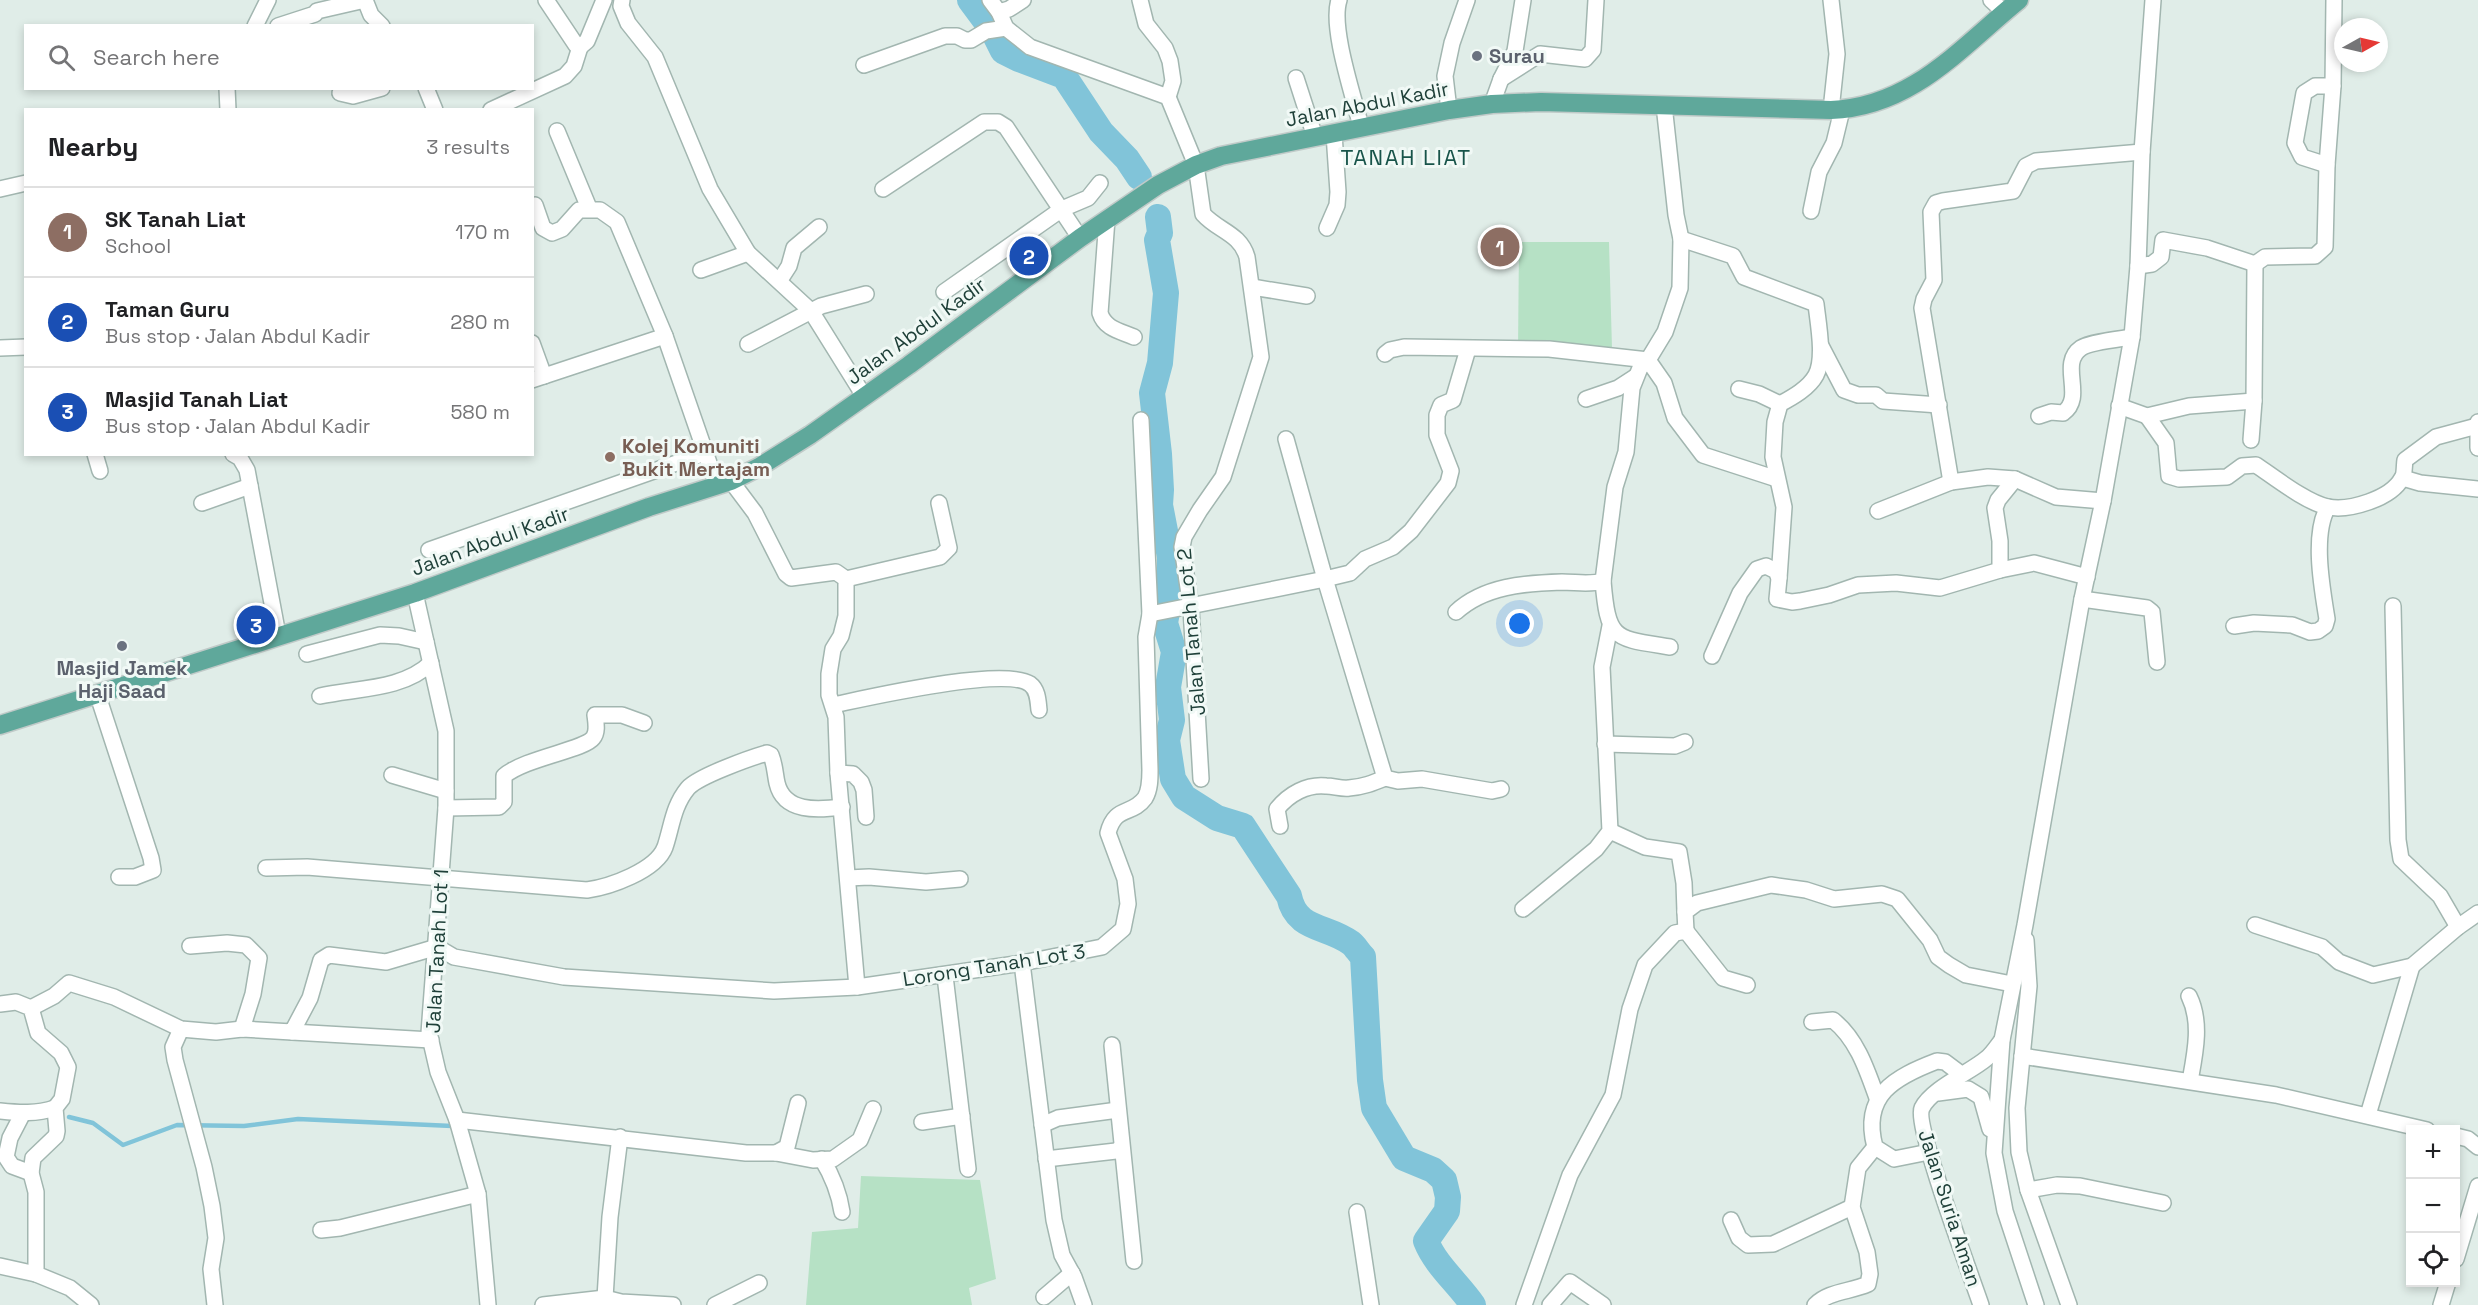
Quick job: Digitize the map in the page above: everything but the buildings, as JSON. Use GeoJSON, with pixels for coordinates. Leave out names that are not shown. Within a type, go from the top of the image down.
{"type":"FeatureCollection","features":[{"type":"Feature","properties":{"kind":"main road","name":"Jalan Abdul Kadir"},"geometry":{"type":"LineString","coordinates":[[0,724],[415,592],[649,507],[724,483],[759,467],[864,396],[1107,219],[1158,185],[1196,165],[1241,151],[1449,110],[1492,104],[1541,102],[1836,110],[1892,98],[1924,80],[1997,6],[2019,0]]}},
{"type":"Feature","properties":{"kind":"street"},"geometry":{"type":"LineString","coordinates":[[256,24],[268,0]]}},
{"type":"Feature","properties":{"kind":"street"},"geometry":{"type":"LineString","coordinates":[[284,24],[315,14],[318,5],[365,0],[371,15],[380,24]]}},
{"type":"Feature","properties":{"kind":"street"},"geometry":{"type":"LineString","coordinates":[[546,0],[576,45],[580,47]]}},
{"type":"Feature","properties":{"kind":"street"},"geometry":{"type":"LineString","coordinates":[[495,108],[565,76],[574,66],[580,47],[587,41],[604,0]]}},
{"type":"Feature","properties":{"kind":"street"},"geometry":{"type":"LineString","coordinates":[[622,0],[621,6],[628,23],[655,57],[710,189],[748,253],[780,280],[811,311],[864,396]]}},
{"type":"Feature","properties":{"kind":"street"},"geometry":{"type":"LineString","coordinates":[[997,29],[994,6],[1009,9],[1023,0]]}},
{"type":"Feature","properties":{"kind":"street"},"geometry":{"type":"LineString","coordinates":[[1339,0],[1336,8],[1338,30],[1361,128]]}},
{"type":"Feature","properties":{"kind":"street"},"geometry":{"type":"LineString","coordinates":[[1449,110],[1445,76],[1452,43],[1467,0]]}},
{"type":"Feature","properties":{"kind":"street"},"geometry":{"type":"LineString","coordinates":[[1492,104],[1515,51],[1523,0]]}},
{"type":"Feature","properties":{"kind":"street"},"geometry":{"type":"LineString","coordinates":[[1501,79],[1540,54],[1585,59],[1593,50],[1596,0]]}},
{"type":"Feature","properties":{"kind":"street"},"geometry":{"type":"LineString","coordinates":[[1811,211],[1819,172],[1834,143],[1837,54],[1831,0]]}},
{"type":"Feature","properties":{"kind":"street"},"geometry":{"type":"LineString","coordinates":[[1994,1153],[2002,1040],[2132,337],[2153,0]]}},
{"type":"Feature","properties":{"kind":"street"},"geometry":{"type":"LineString","coordinates":[[2255,264],[2265,257],[2314,256],[2325,247],[2327,165],[2333,86],[2334,0]]}},
{"type":"Feature","properties":{"kind":"street"},"geometry":{"type":"LineString","coordinates":[[997,29],[1030,47],[1168,97],[1173,81],[1170,61],[1165,48],[1146,24],[1136,2]]}},
{"type":"Feature","properties":{"kind":"street"},"geometry":{"type":"LineString","coordinates":[[864,66],[945,36],[957,36],[971,40],[997,29]]}},
{"type":"Feature","properties":{"kind":"street"},"geometry":{"type":"LineString","coordinates":[[1296,78],[1315,137]]}},
{"type":"Feature","properties":{"kind":"street"},"geometry":{"type":"LineString","coordinates":[[2327,165],[2302,157],[2295,143],[2304,93],[2315,86],[2333,86]]}},
{"type":"Feature","properties":{"kind":"street"},"geometry":{"type":"LineString","coordinates":[[227,90],[228,108]]}},
{"type":"Feature","properties":{"kind":"street"},"geometry":{"type":"LineString","coordinates":[[340,93],[353,96],[375,90]]}},
{"type":"Feature","properties":{"kind":"street"},"geometry":{"type":"LineString","coordinates":[[427,90],[434,108]]}},
{"type":"Feature","properties":{"kind":"street","name":"Jalan Tanah Lot 2"},"geometry":{"type":"LineString","coordinates":[[1168,97],[1196,165],[1203,214],[1237,238],[1244,246],[1261,357],[1223,477],[1184,537],[1182,547],[1185,608],[1201,779]]}},
{"type":"Feature","properties":{"kind":"street"},"geometry":{"type":"LineString","coordinates":[[1586,399],[1618,388],[1635,377],[1665,332],[1680,288],[1681,239],[1676,215],[1664,105]]}},
{"type":"Feature","properties":{"kind":"street"},"geometry":{"type":"LineString","coordinates":[[883,189],[984,122],[993,121],[1006,127],[1080,238]]}},
{"type":"Feature","properties":{"kind":"street"},"geometry":{"type":"LineString","coordinates":[[557,131],[589,208]]}},
{"type":"Feature","properties":{"kind":"street"},"geometry":{"type":"LineString","coordinates":[[1327,228],[1336,205],[1338,192],[1334,134]]}},
{"type":"Feature","properties":{"kind":"street"},"geometry":{"type":"LineString","coordinates":[[1951,483],[1922,308],[1934,280],[1931,212],[1936,203],[2013,191],[2026,166],[2036,161],[2142,152]]}},
{"type":"Feature","properties":{"kind":"street"},"geometry":{"type":"LineString","coordinates":[[0,189],[24,183]]}},
{"type":"Feature","properties":{"kind":"street"},"geometry":{"type":"LineString","coordinates":[[944,292],[1062,209],[1088,198],[1100,183]]}},
{"type":"Feature","properties":{"kind":"street"},"geometry":{"type":"LineString","coordinates":[[535,205],[543,228],[552,233],[562,229],[579,210],[589,208],[600,210],[617,222],[665,336],[705,453],[724,483],[755,513],[786,574],[791,578],[836,572],[846,579],[940,557],[949,548],[939,503]]}},
{"type":"Feature","properties":{"kind":"street"},"geometry":{"type":"LineString","coordinates":[[1107,219],[1100,313],[1102,321],[1109,327],[1134,337]]}},
{"type":"Feature","properties":{"kind":"street"},"geometry":{"type":"LineString","coordinates":[[780,280],[789,266],[794,248],[819,227]]}},
{"type":"Feature","properties":{"kind":"street"},"geometry":{"type":"LineString","coordinates":[[1681,239],[1733,256],[1744,277],[1816,304],[1821,346],[1817,374],[1799,394],[1780,404],[1775,422],[1773,457],[1784,507],[1777,599],[1791,602],[1829,595],[1857,585],[1896,584],[1940,588],[2000,570],[2034,563],[2087,577]]}},
{"type":"Feature","properties":{"kind":"street"},"geometry":{"type":"LineString","coordinates":[[2138,266],[2152,264],[2161,257],[2163,240],[2206,248],[2255,264]]}},
{"type":"Feature","properties":{"kind":"street"},"geometry":{"type":"LineString","coordinates":[[701,270],[748,253]]}},
{"type":"Feature","properties":{"kind":"street"},"geometry":{"type":"LineString","coordinates":[[2251,440],[2254,401],[2255,264]]}},
{"type":"Feature","properties":{"kind":"street"},"geometry":{"type":"LineString","coordinates":[[1252,287],[1307,296]]}},
{"type":"Feature","properties":{"kind":"street"},"geometry":{"type":"LineString","coordinates":[[748,344],[821,306],[866,294]]}},
{"type":"Feature","properties":{"kind":"street"},"geometry":{"type":"LineString","coordinates":[[534,355],[538,378],[665,336]]}},
{"type":"Feature","properties":{"kind":"street"},"geometry":{"type":"LineString","coordinates":[[2039,416],[2051,412],[2063,413],[2068,410],[2073,397],[2071,364],[2074,355],[2082,347],[2132,337]]}},
{"type":"Feature","properties":{"kind":"street"},"geometry":{"type":"LineString","coordinates":[[1821,346],[1844,390],[1858,395],[1876,395],[1884,401],[1939,405]]}},
{"type":"Feature","properties":{"kind":"street"},"geometry":{"type":"LineString","coordinates":[[0,348],[24,347]]}},
{"type":"Feature","properties":{"kind":"street"},"geometry":{"type":"LineString","coordinates":[[1385,354],[1390,350],[1404,347],[1549,349],[1648,360],[1664,384],[1675,417],[1702,455],[1777,479]]}},
{"type":"Feature","properties":{"kind":"street"},"geometry":{"type":"LineString","coordinates":[[1155,613],[1350,573],[1365,560],[1393,547],[1411,531],[1448,483],[1451,471],[1437,435],[1437,415],[1441,405],[1453,400],[1468,349]]}},
{"type":"Feature","properties":{"kind":"street"},"geometry":{"type":"LineString","coordinates":[[1523,909],[1596,849],[1610,831],[1602,667],[1610,626],[1603,581],[1615,487],[1626,452],[1635,377]]}},
{"type":"Feature","properties":{"kind":"street"},"geometry":{"type":"LineString","coordinates":[[1739,389],[1759,394],[1780,404]]}},
{"type":"Feature","properties":{"kind":"street"},"geometry":{"type":"LineString","coordinates":[[2147,416],[2189,406],[2254,401]]}},
{"type":"Feature","properties":{"kind":"street"},"geometry":{"type":"LineString","coordinates":[[2119,405],[2147,416],[2166,443],[2169,476],[2179,479],[2227,477],[2242,466],[2256,465],[2291,490],[2328,507],[2363,505],[2389,492],[2403,478],[2404,460],[2436,436],[2477,424],[2478,448]]}},
{"type":"Feature","properties":{"kind":"street","name":"Lorong Tanah Lot 3"},"geometry":{"type":"LineString","coordinates":[[437,947],[454,957],[564,977],[774,991],[857,987],[945,976],[1102,947],[1122,929],[1128,904],[1125,879],[1108,833],[1114,816],[1143,800],[1148,791],[1150,770],[1146,637],[1155,613],[1141,420]]}},
{"type":"Feature","properties":{"kind":"street"},"geometry":{"type":"LineString","coordinates":[[1286,439],[1325,579],[1385,778]]}},
{"type":"Feature","properties":{"kind":"street"},"geometry":{"type":"LineString","coordinates":[[429,550],[705,453]]}},
{"type":"Feature","properties":{"kind":"street"},"geometry":{"type":"LineString","coordinates":[[96,456],[100,471]]}},
{"type":"Feature","properties":{"kind":"street"},"geometry":{"type":"LineString","coordinates":[[236,456],[247,470],[278,634]]}},
{"type":"Feature","properties":{"kind":"street"},"geometry":{"type":"LineString","coordinates":[[1878,511],[1951,483],[1988,477],[2015,479],[2056,497],[2103,501]]}},
{"type":"Feature","properties":{"kind":"street"},"geometry":{"type":"LineString","coordinates":[[2403,478],[2420,483],[2478,489]]}},
{"type":"Feature","properties":{"kind":"street"},"geometry":{"type":"LineString","coordinates":[[2000,570],[2000,541],[1995,508],[1998,500],[2015,479]]}},
{"type":"Feature","properties":{"kind":"street"},"geometry":{"type":"LineString","coordinates":[[202,503],[250,486]]}},
{"type":"Feature","properties":{"kind":"street"},"geometry":{"type":"LineString","coordinates":[[2234,626],[2254,623],[2292,625],[2310,632],[2318,631],[2325,626],[2327,619],[2320,570],[2321,518],[2328,507]]}},
{"type":"Feature","properties":{"kind":"street"},"geometry":{"type":"LineString","coordinates":[[1712,656],[1740,593],[1757,569],[1767,566],[1776,571],[1779,578]]}},
{"type":"Feature","properties":{"kind":"street"},"geometry":{"type":"LineString","coordinates":[[846,579],[846,616],[841,636],[833,649],[829,695],[836,717],[838,773],[857,987]]}},
{"type":"Feature","properties":{"kind":"street"},"geometry":{"type":"LineString","coordinates":[[1456,612],[1465,604],[1498,588],[1560,582],[1595,584],[1603,581]]}},
{"type":"Feature","properties":{"kind":"street","name":"Jalan Tanah Lot 1"},"geometry":{"type":"LineString","coordinates":[[415,592],[446,731],[446,808],[429,1033],[438,1072],[457,1119],[478,1194],[488,1305]]}},
{"type":"Feature","properties":{"kind":"street"},"geometry":{"type":"LineString","coordinates":[[2082,599],[2147,608],[2152,612],[2157,662]]}},
{"type":"Feature","properties":{"kind":"street"},"geometry":{"type":"LineString","coordinates":[[2393,606],[2398,840],[2401,859],[2440,896],[2458,927]]}},
{"type":"Feature","properties":{"kind":"street"},"geometry":{"type":"LineString","coordinates":[[1610,626],[1625,640],[1670,647]]}},
{"type":"Feature","properties":{"kind":"street"},"geometry":{"type":"LineString","coordinates":[[307,654],[380,636],[399,636],[426,642]]}},
{"type":"Feature","properties":{"kind":"street"},"geometry":{"type":"LineString","coordinates":[[320,696],[397,682],[420,674],[431,663]]}},
{"type":"Feature","properties":{"kind":"street"},"geometry":{"type":"LineString","coordinates":[[833,705],[923,686],[1008,679],[1029,684],[1038,696],[1039,710]]}},
{"type":"Feature","properties":{"kind":"street"},"geometry":{"type":"LineString","coordinates":[[97,693],[153,870],[135,877],[119,877]]}},
{"type":"Feature","properties":{"kind":"street"},"geometry":{"type":"LineString","coordinates":[[446,808],[499,807],[504,802],[504,776],[526,762],[589,742],[596,732],[595,715],[622,715],[644,723]]}},
{"type":"Feature","properties":{"kind":"street"},"geometry":{"type":"LineString","coordinates":[[1605,744],[1675,746],[1685,742]]}},
{"type":"Feature","properties":{"kind":"street"},"geometry":{"type":"LineString","coordinates":[[266,868],[307,867],[586,890],[601,888],[639,872],[664,850],[674,810],[689,787],[701,778],[767,753],[771,755],[777,784],[783,797],[797,806],[816,810],[842,807]]}},
{"type":"Feature","properties":{"kind":"street"},"geometry":{"type":"LineString","coordinates":[[838,773],[853,774],[861,782],[866,817]]}},
{"type":"Feature","properties":{"kind":"street"},"geometry":{"type":"LineString","coordinates":[[392,775],[446,791]]}},
{"type":"Feature","properties":{"kind":"street"},"geometry":{"type":"LineString","coordinates":[[1280,826],[1277,809],[1285,799],[1311,786],[1346,789],[1366,786],[1385,778],[1398,781],[1422,779],[1492,790],[1501,789]]}},
{"type":"Feature","properties":{"kind":"street"},"geometry":{"type":"LineString","coordinates":[[1610,831],[1645,847],[1679,852],[1684,883],[1686,931],[1723,978],[1747,985]]}},
{"type":"Feature","properties":{"kind":"street"},"geometry":{"type":"LineString","coordinates":[[848,878],[869,877],[926,882],[960,879]]}},
{"type":"Feature","properties":{"kind":"street"},"geometry":{"type":"LineString","coordinates":[[1685,912],[1697,903],[1771,885],[1806,890],[1834,899],[1882,894],[1897,899],[1930,940],[1938,957],[1949,965],[1966,975],[2012,984]]}},
{"type":"Feature","properties":{"kind":"street"},"geometry":{"type":"LineString","coordinates":[[2255,925],[2322,947],[2339,962],[2373,975],[2412,966],[2478,913]]}},
{"type":"Feature","properties":{"kind":"street"},"geometry":{"type":"LineString","coordinates":[[2025,925],[2029,986],[2017,1108],[2019,1152],[2028,1190],[2069,1305]]}},
{"type":"Feature","properties":{"kind":"street"},"geometry":{"type":"LineString","coordinates":[[1524,1305],[1570,1175],[1613,1095],[1630,1009],[1645,965],[1676,933],[1686,931]]}},
{"type":"Feature","properties":{"kind":"street"},"geometry":{"type":"LineString","coordinates":[[189,946],[226,943],[246,945],[259,958],[253,994],[242,1029]]}},
{"type":"Feature","properties":{"kind":"street"},"geometry":{"type":"LineString","coordinates":[[292,1032],[310,998],[321,960],[324,957],[329,955],[386,962],[437,947]]}},
{"type":"Feature","properties":{"kind":"street"},"geometry":{"type":"LineString","coordinates":[[1022,963],[1054,1220],[1062,1255],[1072,1273],[1084,1305]]}},
{"type":"Feature","properties":{"kind":"street"},"geometry":{"type":"LineString","coordinates":[[2368,1115],[2412,966]]}},
{"type":"Feature","properties":{"kind":"street"},"geometry":{"type":"LineString","coordinates":[[945,976],[968,1169]]}},
{"type":"Feature","properties":{"kind":"street"},"geometry":{"type":"LineString","coordinates":[[0,1004],[16,1002],[31,1008],[54,996],[69,983],[114,997],[181,1029],[216,1032],[242,1029],[431,1040]]}},
{"type":"Feature","properties":{"kind":"street"},"geometry":{"type":"LineString","coordinates":[[2189,996],[2195,1008],[2196,1026],[2196,1049],[2190,1081]]}},
{"type":"Feature","properties":{"kind":"street"},"geometry":{"type":"LineString","coordinates":[[0,1111],[41,1112],[55,1108],[62,1099],[68,1067],[62,1053],[38,1034],[31,1008]]}},
{"type":"Feature","properties":{"kind":"street"},"geometry":{"type":"LineString","coordinates":[[1812,1022],[1833,1020],[1846,1030],[1863,1061],[1877,1098],[1871,1131],[1875,1147],[1894,1159],[1929,1152]]}},
{"type":"Feature","properties":{"kind":"street"},"geometry":{"type":"LineString","coordinates":[[181,1029],[173,1047],[174,1060],[204,1167],[212,1206],[216,1238],[211,1269],[215,1305]]}},
{"type":"Feature","properties":{"kind":"street","name":"Jalan Suria Aman"},"geometry":{"type":"LineString","coordinates":[[1981,1305],[1929,1152],[1920,1116],[1922,1108],[1938,1093],[1961,1074],[1989,1057],[2002,1040]]}},
{"type":"Feature","properties":{"kind":"street"},"geometry":{"type":"LineString","coordinates":[[1112,1045],[1134,1261]]}},
{"type":"Feature","properties":{"kind":"street"},"geometry":{"type":"LineString","coordinates":[[2022,1056],[2276,1095],[2407,1125]]}},
{"type":"Feature","properties":{"kind":"street"},"geometry":{"type":"LineString","coordinates":[[1877,1098],[1894,1082],[1937,1061],[1945,1062],[1961,1074]]}},
{"type":"Feature","properties":{"kind":"street"},"geometry":{"type":"LineString","coordinates":[[1938,1093],[1968,1089],[1981,1097],[1988,1118],[2005,1211],[2033,1299]]}},
{"type":"Feature","properties":{"kind":"street"},"geometry":{"type":"LineString","coordinates":[[776,1153],[787,1147],[798,1103]]}},
{"type":"Feature","properties":{"kind":"street"},"geometry":{"type":"LineString","coordinates":[[36,1274],[36,1192],[31,1173],[33,1158],[51,1141],[57,1131],[55,1108]]}},
{"type":"Feature","properties":{"kind":"street"},"geometry":{"type":"LineString","coordinates":[[457,1119],[746,1153],[776,1153],[813,1160],[833,1158],[860,1140],[873,1109]]}},
{"type":"Feature","properties":{"kind":"street"},"geometry":{"type":"LineString","coordinates":[[1042,1125],[1058,1118],[1118,1110]]}},
{"type":"Feature","properties":{"kind":"street"},"geometry":{"type":"LineString","coordinates":[[23,1113],[10,1138],[6,1157],[12,1166],[31,1173]]}},
{"type":"Feature","properties":{"kind":"street"},"geometry":{"type":"LineString","coordinates":[[922,1122],[962,1116]]}},
{"type":"Feature","properties":{"kind":"street"},"geometry":{"type":"LineString","coordinates":[[605,1298],[610,1217],[620,1137]]}},
{"type":"Feature","properties":{"kind":"street"},"geometry":{"type":"LineString","coordinates":[[2460,1137],[2468,1139],[2478,1147]]}},
{"type":"Feature","properties":{"kind":"street"},"geometry":{"type":"LineString","coordinates":[[1815,1305],[1830,1294],[1855,1290],[1868,1284],[1870,1274],[1867,1252],[1852,1207],[1858,1168],[1875,1147]]}},
{"type":"Feature","properties":{"kind":"street"},"geometry":{"type":"LineString","coordinates":[[1046,1159],[1116,1151],[1121,1148]]}},
{"type":"Feature","properties":{"kind":"street"},"geometry":{"type":"LineString","coordinates":[[822,1159],[840,1196],[842,1212]]}},
{"type":"Feature","properties":{"kind":"street"},"geometry":{"type":"LineString","coordinates":[[2028,1190],[2057,1185],[2080,1186],[2163,1203]]}},
{"type":"Feature","properties":{"kind":"street"},"geometry":{"type":"LineString","coordinates":[[2460,1245],[2478,1186]]}},
{"type":"Feature","properties":{"kind":"street"},"geometry":{"type":"LineString","coordinates":[[321,1230],[340,1228],[478,1194]]}},
{"type":"Feature","properties":{"kind":"street"},"geometry":{"type":"LineString","coordinates":[[1731,1220],[1739,1238],[1748,1245],[1773,1244],[1819,1225],[1852,1207]]}},
{"type":"Feature","properties":{"kind":"street"},"geometry":{"type":"LineString","coordinates":[[1357,1212],[1371,1305]]}},
{"type":"Feature","properties":{"kind":"street"},"geometry":{"type":"LineString","coordinates":[[0,1266],[36,1274],[70,1288],[91,1305]]}},
{"type":"Feature","properties":{"kind":"street"},"geometry":{"type":"LineString","coordinates":[[1044,1297],[1072,1273]]}},
{"type":"Feature","properties":{"kind":"street"},"geometry":{"type":"LineString","coordinates":[[1550,1305],[1570,1282],[1603,1305]]}},
{"type":"Feature","properties":{"kind":"street"},"geometry":{"type":"LineString","coordinates":[[715,1305],[759,1283]]}},
{"type":"Feature","properties":{"kind":"street"},"geometry":{"type":"LineString","coordinates":[[2441,1305],[2446,1287]]}},
{"type":"Feature","properties":{"kind":"street"},"geometry":{"type":"LineString","coordinates":[[543,1305],[605,1298],[622,1303],[673,1305]]}},
{"type":"Feature","properties":{"kind":"green space"},"geometry":{"type":"Polygon","coordinates":[[[1519,242],[1609,242],[1612,348],[1518,350],[1519,242]]]}},
{"type":"Feature","properties":{"kind":"green space"},"geometry":{"type":"Polygon","coordinates":[[[861,1176],[980,1180],[996,1279],[969,1288],[972,1305],[806,1305],[812,1232],[858,1228],[861,1176]]]}},
{"type":"Feature","properties":{"kind":"waterway"},"geometry":{"type":"LineString","coordinates":[[970,0],[993,31],[1003,51],[1064,76],[1101,132],[1127,159],[1139,177]]}},
{"type":"Feature","properties":{"kind":"waterway"},"geometry":{"type":"LineString","coordinates":[[1158,217],[1160,233],[1157,240],[1166,293],[1160,363],[1152,393],[1159,454],[1160,505],[1170,557],[1169,601],[1165,623],[1174,652],[1168,687],[1172,720],[1167,740],[1173,779],[1184,797],[1217,818],[1243,826],[1289,896],[1298,916],[1305,922],[1342,937],[1351,943],[1363,957],[1370,1080],[1374,1108],[1404,1158],[1433,1170],[1444,1180],[1448,1197],[1447,1211],[1426,1241],[1441,1266],[1473,1305]]}},
{"type":"Feature","properties":{"kind":"waterway"},"geometry":{"type":"LineString","coordinates":[[69,1117],[93,1123],[123,1145],[177,1125],[244,1126],[298,1119],[452,1126]]}},
{"type":"Feature","properties":{"kind":"place","name":"Surau"},"geometry":{"type":"Point","coordinates":[1477,56]}},
{"type":"Feature","properties":{"kind":"place","name":"SK Tanah Liat"},"geometry":{"type":"Point","coordinates":[1500,247]}},
{"type":"Feature","properties":{"kind":"place","name":"Taman Guru"},"geometry":{"type":"Point","coordinates":[1029,256]}},
{"type":"Feature","properties":{"kind":"place","name":"Kolej Komuniti Bukit Mertajam"},"geometry":{"type":"Point","coordinates":[610,457]}},
{"type":"Feature","properties":{"kind":"place","name":"Masjid Tanah Liat"},"geometry":{"type":"Point","coordinates":[256,625]}},
{"type":"Feature","properties":{"kind":"place","name":"Masjid Jamek Haji Saad"},"geometry":{"type":"Point","coordinates":[122,646]}},
{"type":"Feature","properties":{"kind":"district","name":"TANAH LIAT"},"geometry":{"type":"Point","coordinates":[1406,157]}}]}
